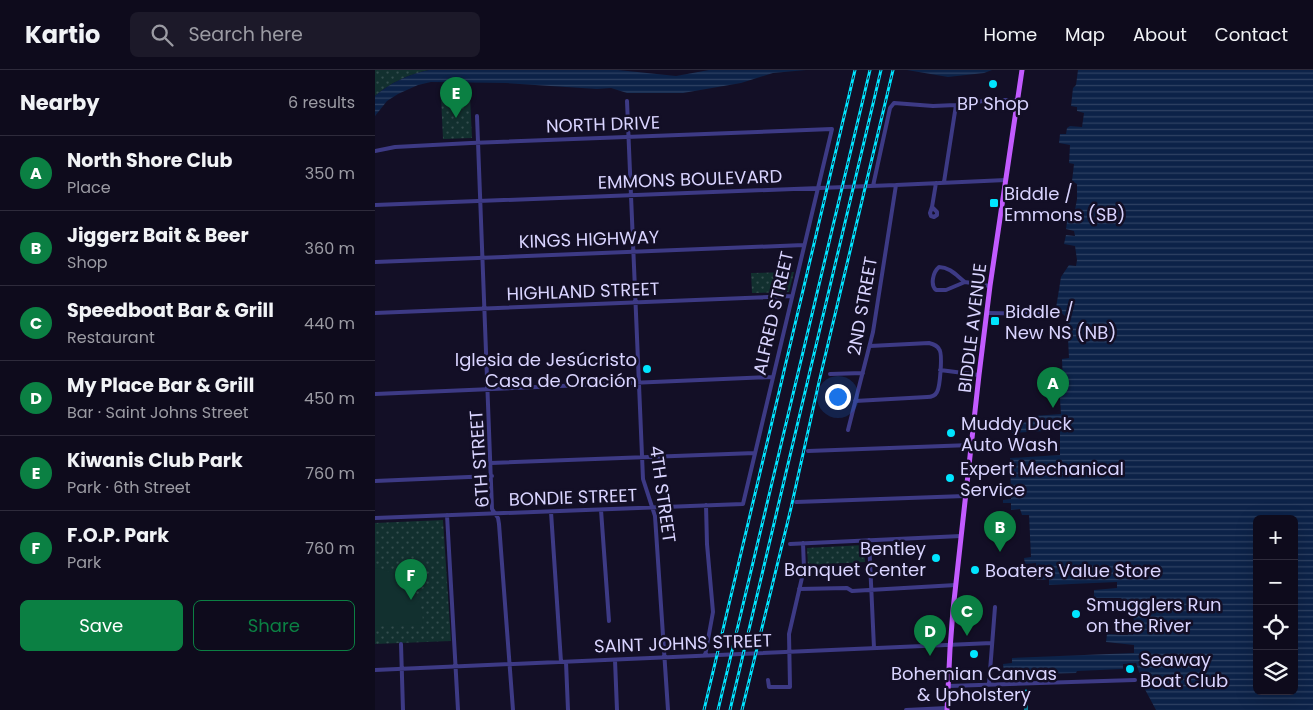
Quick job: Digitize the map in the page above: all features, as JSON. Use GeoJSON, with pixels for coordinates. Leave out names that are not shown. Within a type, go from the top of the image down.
{"type":"FeatureCollection","features":[{"type":"Feature","properties":{"kind":"main road","name":"BIDDLE AVENUE"},"geometry":{"type":"LineString","coordinates":[[947,709],[955,585],[979,375],[990,286],[1022,70]]}},
{"type":"Feature","properties":{"kind":"street"},"geometry":{"type":"LineString","coordinates":[[873,186],[890,108],[894,104],[933,106],[956,105],[984,100],[1019,100]]}},
{"type":"Feature","properties":{"kind":"street","name":"4TH STREET"},"geometry":{"type":"LineString","coordinates":[[627,101],[643,479],[655,516],[668,710]]}},
{"type":"Feature","properties":{"kind":"street"},"geometry":{"type":"LineString","coordinates":[[944,182],[956,105]]}},
{"type":"Feature","properties":{"kind":"street","name":"6TH STREET"},"geometry":{"type":"LineString","coordinates":[[477,116],[492,509],[499,524],[513,710]]}},
{"type":"Feature","properties":{"kind":"street","name":"NORTH DRIVE"},"geometry":{"type":"LineString","coordinates":[[375,151],[395,147],[477,143],[832,129]]}},
{"type":"Feature","properties":{"kind":"street","name":"ALFRED STREET"},"geometry":{"type":"LineString","coordinates":[[743,504],[832,129]]}},
{"type":"Feature","properties":{"kind":"street","name":"EMMONS BOULEVARD"},"geometry":{"type":"LineString","coordinates":[[375,205],[1006,180]]}},
{"type":"Feature","properties":{"kind":"street"},"geometry":{"type":"LineString","coordinates":[[932,207],[936,183]]}},
{"type":"Feature","properties":{"kind":"street","name":"2ND STREET"},"geometry":{"type":"LineString","coordinates":[[848,430],[873,332],[895,185]]}},
{"type":"Feature","properties":{"kind":"street","name":"KINGS HIGHWAY"},"geometry":{"type":"LineString","coordinates":[[375,262],[804,244]]}},
{"type":"Feature","properties":{"kind":"street"},"geometry":{"type":"LineString","coordinates":[[965,282],[951,270],[943,267],[936,269],[934,273],[933,285],[936,290],[941,291],[965,282],[990,286]]}},
{"type":"Feature","properties":{"kind":"street","name":"HIGHLAND STREET"},"geometry":{"type":"LineString","coordinates":[[375,313],[791,296]]}},
{"type":"Feature","properties":{"kind":"street"},"geometry":{"type":"LineString","coordinates":[[987,313],[1039,314]]}},
{"type":"Feature","properties":{"kind":"street"},"geometry":{"type":"LineString","coordinates":[[855,401],[930,397],[937,391],[941,351],[937,346],[932,343],[870,346]]}},
{"type":"Feature","properties":{"kind":"street"},"geometry":{"type":"LineString","coordinates":[[940,370],[979,375]]}},
{"type":"Feature","properties":{"kind":"street"},"geometry":{"type":"LineString","coordinates":[[830,374],[863,373]]}},
{"type":"Feature","properties":{"kind":"street"},"geometry":{"type":"LineString","coordinates":[[375,394],[773,378]]}},
{"type":"Feature","properties":{"kind":"street"},"geometry":{"type":"LineString","coordinates":[[808,451],[971,445]]}},
{"type":"Feature","properties":{"kind":"street"},"geometry":{"type":"LineString","coordinates":[[491,464],[755,453]]}},
{"type":"Feature","properties":{"kind":"street"},"geometry":{"type":"LineString","coordinates":[[375,481],[492,476]]}},
{"type":"Feature","properties":{"kind":"street"},"geometry":{"type":"LineString","coordinates":[[796,502],[965,496]]}},
{"type":"Feature","properties":{"kind":"street","name":"BONDIE STREET"},"geometry":{"type":"LineString","coordinates":[[375,518],[743,504]]}},
{"type":"Feature","properties":{"kind":"street"},"geometry":{"type":"LineString","coordinates":[[705,656],[713,612],[707,544],[706,505]]}},
{"type":"Feature","properties":{"kind":"street"},"geometry":{"type":"LineString","coordinates":[[601,510],[609,621]]}},
{"type":"Feature","properties":{"kind":"street"},"geometry":{"type":"LineString","coordinates":[[551,512],[568,710]]}},
{"type":"Feature","properties":{"kind":"street"},"geometry":{"type":"LineString","coordinates":[[447,515],[457,710]]}},
{"type":"Feature","properties":{"kind":"street"},"geometry":{"type":"LineString","coordinates":[[790,544],[961,536]]}},
{"type":"Feature","properties":{"kind":"street"},"geometry":{"type":"LineString","coordinates":[[869,540],[874,648]]}},
{"type":"Feature","properties":{"kind":"street"},"geometry":{"type":"LineString","coordinates":[[768,680],[769,687],[790,687],[789,632],[804,569],[803,544]]}},
{"type":"Feature","properties":{"kind":"street"},"geometry":{"type":"LineString","coordinates":[[799,589],[847,588],[851,590],[955,585]]}},
{"type":"Feature","properties":{"kind":"street"},"geometry":{"type":"LineString","coordinates":[[989,684],[995,607]]}},
{"type":"Feature","properties":{"kind":"street","name":"SAINT JOHNS STREET"},"geometry":{"type":"LineString","coordinates":[[375,670],[992,643]]}},
{"type":"Feature","properties":{"kind":"street"},"geometry":{"type":"LineString","coordinates":[[401,644],[403,710]]}},
{"type":"Feature","properties":{"kind":"street"},"geometry":{"type":"LineString","coordinates":[[615,660],[617,710]]}},
{"type":"Feature","properties":{"kind":"street"},"geometry":{"type":"LineString","coordinates":[[948,686],[1135,680]]}},
{"type":"Feature","properties":{"kind":"street"},"geometry":{"type":"LineString","coordinates":[[906,710],[947,709]]}},
{"type":"Feature","properties":{"kind":"green space"},"geometry":{"type":"Polygon","coordinates":[[[375,70],[429,70],[400,80],[375,96],[375,70]]]}},
{"type":"Feature","properties":{"kind":"green space"},"geometry":{"type":"Polygon","coordinates":[[[470,96],[472,138],[443,139],[441,97],[470,96]]]}},
{"type":"Feature","properties":{"kind":"green space"},"geometry":{"type":"Polygon","coordinates":[[[794,272],[789,292],[752,293],[751,273],[794,272]]]}},
{"type":"Feature","properties":{"kind":"green space"},"geometry":{"type":"Polygon","coordinates":[[[443,520],[451,641],[375,644],[375,523],[443,520]]]}},
{"type":"Feature","properties":{"kind":"green space"},"geometry":{"type":"Polygon","coordinates":[[[864,545],[865,562],[808,565],[807,548],[864,545]]]}},
{"type":"Feature","properties":{"kind":"green space"},"geometry":{"type":"Polygon","coordinates":[[[375,568],[395,574],[410,587],[420,604],[423,624],[375,626],[375,568]]]}},
{"type":"Feature","properties":{"kind":"water"},"geometry":{"type":"Polygon","coordinates":[[[429,70],[618,70],[676,76],[709,70],[806,70],[773,73],[741,83],[683,93],[627,93],[611,88],[431,82],[418,85],[398,94],[387,101],[375,116],[375,96],[400,80],[429,70]]]}},
{"type":"Feature","properties":{"kind":"water"},"geometry":{"type":"Polygon","coordinates":[[[907,70],[992,70],[984,73],[948,77],[907,70]]]}},
{"type":"Feature","properties":{"kind":"water"},"geometry":{"type":"Polygon","coordinates":[[[1078,70],[1313,70],[1313,710],[1156,710],[1139,681],[1136,663],[1123,664],[1123,669],[1077,671],[1076,673],[1009,675],[1008,672],[1004,672],[1003,664],[1012,663],[1012,658],[1134,653],[1134,645],[1106,642],[1107,634],[1128,635],[1127,630],[1129,628],[1132,635],[1135,633],[1133,618],[1128,605],[1121,598],[1094,598],[1094,590],[1117,588],[1117,582],[1049,585],[1049,579],[1037,580],[1036,563],[1025,564],[1024,558],[1031,557],[1029,515],[1022,515],[1020,509],[1011,510],[1011,503],[1003,503],[1003,500],[1011,499],[1010,458],[1060,455],[1060,430],[1012,433],[1012,423],[1033,422],[1033,416],[1061,414],[1059,385],[1063,383],[1062,359],[1069,358],[1067,334],[1069,329],[1067,328],[1065,316],[1056,308],[1061,277],[1069,265],[1076,266],[1075,246],[1064,244],[1066,235],[1075,236],[1074,231],[1066,229],[1068,215],[1074,215],[1077,184],[1072,181],[1074,164],[1069,163],[1070,145],[1059,143],[1060,134],[1066,134],[1067,128],[1070,126],[1082,127],[1084,113],[1077,111],[1077,107],[1071,106],[1073,88],[1076,85],[1078,70]]]}},
{"type":"Feature","properties":{"kind":"railway"},"geometry":{"type":"LineString","coordinates":[[704,710],[855,70]]}},
{"type":"Feature","properties":{"kind":"railway"},"geometry":{"type":"LineString","coordinates":[[718,710],[870,70]]}},
{"type":"Feature","properties":{"kind":"railway"},"geometry":{"type":"LineString","coordinates":[[730,710],[881,70]]}},
{"type":"Feature","properties":{"kind":"railway"},"geometry":{"type":"LineString","coordinates":[[742,710],[893,70]]}},
{"type":"Feature","properties":{"kind":"railway"},"geometry":{"type":"LineString","coordinates":[[1026,691],[1026,710]]}},
{"type":"Feature","properties":{"kind":"place","name":"BP Shop"},"geometry":{"type":"Point","coordinates":[993,84]}},
{"type":"Feature","properties":{"kind":"place","name":"Kiwanis Club Park"},"geometry":{"type":"Point","coordinates":[456,118]}},
{"type":"Feature","properties":{"kind":"place","name":"Biddle / Emmons (SB)"},"geometry":{"type":"Point","coordinates":[994,203]}},
{"type":"Feature","properties":{"kind":"place","name":"Biddle / New NS (NB)"},"geometry":{"type":"Point","coordinates":[995,321]}},
{"type":"Feature","properties":{"kind":"place","name":"Iglesia de Jesúcristo Casa de Oración"},"geometry":{"type":"Point","coordinates":[647,369]}},
{"type":"Feature","properties":{"kind":"place","name":"North Shore Club"},"geometry":{"type":"Point","coordinates":[1053,408]}},
{"type":"Feature","properties":{"kind":"place","name":"Muddy Duck Auto Wash"},"geometry":{"type":"Point","coordinates":[951,433]}},
{"type":"Feature","properties":{"kind":"place","name":"Expert Mechanical Service"},"geometry":{"type":"Point","coordinates":[950,478]}},
{"type":"Feature","properties":{"kind":"place","name":"Jiggerz Bait & Beer"},"geometry":{"type":"Point","coordinates":[1000,552]}},
{"type":"Feature","properties":{"kind":"place","name":"Bentley Banquet Center"},"geometry":{"type":"Point","coordinates":[936,558]}},
{"type":"Feature","properties":{"kind":"place","name":"Boaters Value Store"},"geometry":{"type":"Point","coordinates":[975,570]}},
{"type":"Feature","properties":{"kind":"place","name":"F.O.P. Park"},"geometry":{"type":"Point","coordinates":[411,600]}},
{"type":"Feature","properties":{"kind":"place","name":"Smugglers Run on the River"},"geometry":{"type":"Point","coordinates":[1076,614]}},
{"type":"Feature","properties":{"kind":"place","name":"Speedboat Bar & Grill"},"geometry":{"type":"Point","coordinates":[967,636]}},
{"type":"Feature","properties":{"kind":"place","name":"Bohemian Canvas & Upholstery"},"geometry":{"type":"Point","coordinates":[974,654]}},
{"type":"Feature","properties":{"kind":"place","name":"My Place Bar & Grill"},"geometry":{"type":"Point","coordinates":[930,656]}},
{"type":"Feature","properties":{"kind":"place","name":"Seaway Boat Club"},"geometry":{"type":"Point","coordinates":[1130,669]}}]}
